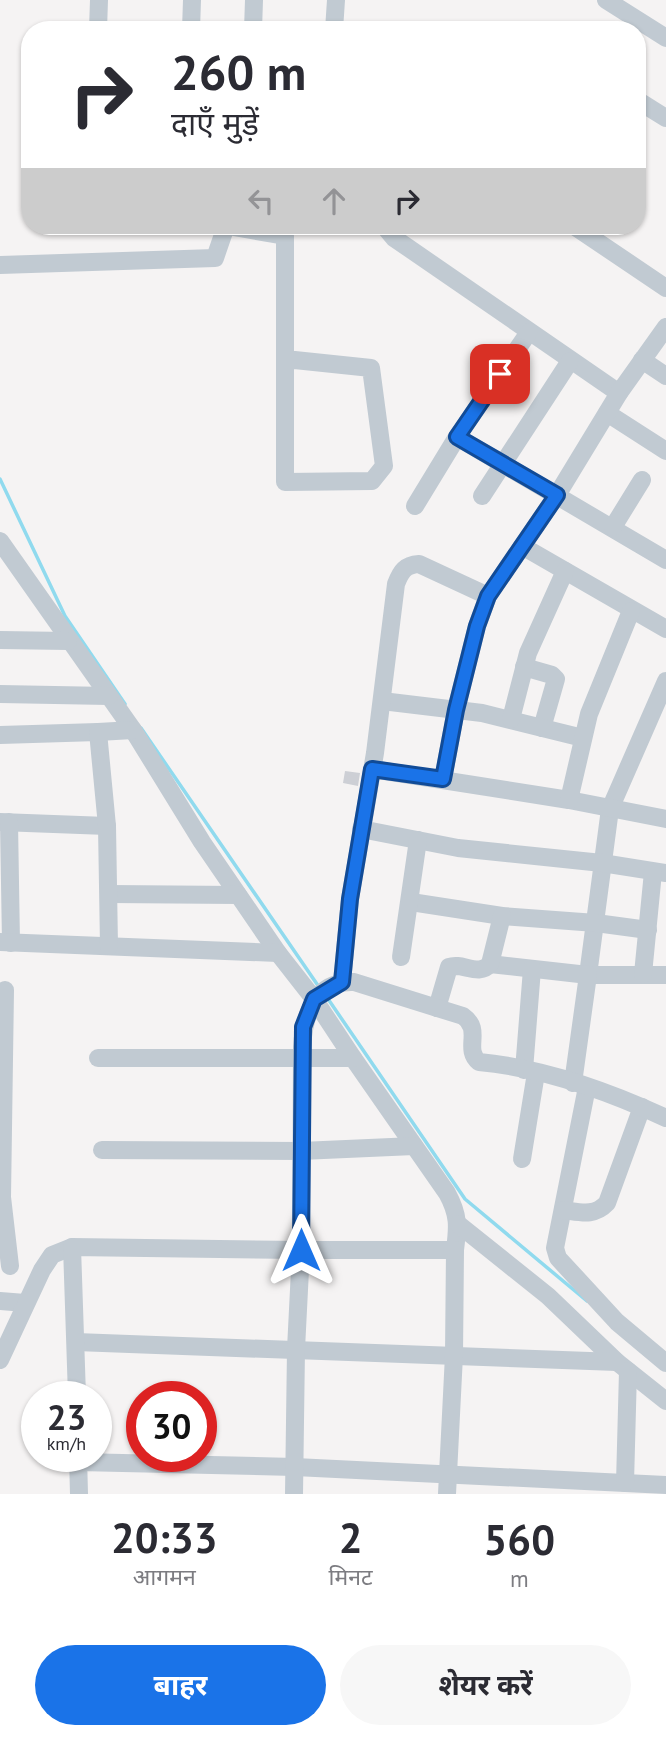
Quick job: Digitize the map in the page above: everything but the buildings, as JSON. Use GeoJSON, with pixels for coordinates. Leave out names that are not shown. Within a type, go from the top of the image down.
{"type":"FeatureCollection","features":[{"type":"Feature","properties":{"kind":"street"},"geometry":{"type":"LineString","coordinates":[[98,21],[99,0]]}},
{"type":"Feature","properties":{"kind":"street"},"geometry":{"type":"LineString","coordinates":[[191,21],[192,0]]}},
{"type":"Feature","properties":{"kind":"street"},"geometry":{"type":"LineString","coordinates":[[253,21],[254,0]]}},
{"type":"Feature","properties":{"kind":"street"},"geometry":{"type":"LineString","coordinates":[[334,21],[335,0]]}},
{"type":"Feature","properties":{"kind":"street"},"geometry":{"type":"LineString","coordinates":[[606,0],[623,21]]}},
{"type":"Feature","properties":{"kind":"street"},"geometry":{"type":"LineString","coordinates":[[646,30],[666,38]]}},
{"type":"Feature","properties":{"kind":"street"},"geometry":{"type":"LineString","coordinates":[[646,106],[666,118]]}},
{"type":"Feature","properties":{"kind":"street"},"geometry":{"type":"LineString","coordinates":[[0,265],[215,258],[224,235]]}},
{"type":"Feature","properties":{"kind":"street"},"geometry":{"type":"LineString","coordinates":[[279,235],[285,236],[285,359],[285,482],[372,481],[384,466],[371,368],[285,359]]}},
{"type":"Feature","properties":{"kind":"street"},"geometry":{"type":"LineString","coordinates":[[392,235],[619,393]]}},
{"type":"Feature","properties":{"kind":"street"},"geometry":{"type":"LineString","coordinates":[[587,235],[666,288]]}},
{"type":"Feature","properties":{"kind":"street"},"geometry":{"type":"LineString","coordinates":[[443,779],[456,710],[477,626],[488,596],[557,495],[619,393],[666,327]]}},
{"type":"Feature","properties":{"kind":"street"},"geometry":{"type":"LineString","coordinates":[[415,506],[457,437],[529,332]]}},
{"type":"Feature","properties":{"kind":"street"},"geometry":{"type":"LineString","coordinates":[[642,360],[666,376]]}},
{"type":"Feature","properties":{"kind":"street"},"geometry":{"type":"LineString","coordinates":[[482,496],[570,361]]}},
{"type":"Feature","properties":{"kind":"street"},"geometry":{"type":"LineString","coordinates":[[607,413],[666,451]]}},
{"type":"Feature","properties":{"kind":"street"},"geometry":{"type":"LineString","coordinates":[[457,437],[666,560]]}},
{"type":"Feature","properties":{"kind":"street"},"geometry":{"type":"LineString","coordinates":[[613,527],[642,480]]}},
{"type":"Feature","properties":{"kind":"street"},"geometry":{"type":"LineString","coordinates":[[522,546],[666,629]]}},
{"type":"Feature","properties":{"kind":"street"},"geometry":{"type":"LineString","coordinates":[[3,549],[133,730],[278,953],[329,989],[353,1058],[456,1208],[458,1224],[455,1250],[454,1354],[447,1494]]}},
{"type":"Feature","properties":{"kind":"street"},"geometry":{"type":"LineString","coordinates":[[294,1494],[296,1349],[301,1250],[303,1027],[329,989],[350,899],[382,701],[396,584],[401,571],[409,565],[419,564],[488,596]]}},
{"type":"Feature","properties":{"kind":"street"},"geometry":{"type":"LineString","coordinates":[[511,719],[524,667],[538,628],[565,571]]}},
{"type":"Feature","properties":{"kind":"street"},"geometry":{"type":"LineString","coordinates":[[569,800],[589,714],[631,611]]}},
{"type":"Feature","properties":{"kind":"street"},"geometry":{"type":"LineString","coordinates":[[0,640],[68,641]]}},
{"type":"Feature","properties":{"kind":"street"},"geometry":{"type":"LineString","coordinates":[[524,667],[552,675],[556,679],[542,728]]}},
{"type":"Feature","properties":{"kind":"street"},"geometry":{"type":"LineString","coordinates":[[666,681],[610,809],[588,975],[580,1085],[564,1210],[555,1248],[558,1258],[617,1322],[666,1363]]}},
{"type":"Feature","properties":{"kind":"street"},"geometry":{"type":"LineString","coordinates":[[0,694],[109,696]]}},
{"type":"Feature","properties":{"kind":"street"},"geometry":{"type":"LineString","coordinates":[[382,701],[511,719],[583,738]]}},
{"type":"Feature","properties":{"kind":"street"},"geometry":{"type":"LineString","coordinates":[[0,736],[133,730]]}},
{"type":"Feature","properties":{"kind":"street"},"geometry":{"type":"LineString","coordinates":[[98,732],[107,826],[109,946]]}},
{"type":"Feature","properties":{"kind":"street"},"geometry":{"type":"LineString","coordinates":[[372,769],[569,800],[666,819]]}},
{"type":"Feature","properties":{"kind":"street"},"geometry":{"type":"LineString","coordinates":[[107,826],[4,822],[5,943],[278,953]]}},
{"type":"Feature","properties":{"kind":"street"},"geometry":{"type":"LineString","coordinates":[[361,829],[506,855],[602,863],[660,873],[648,930],[643,974]]}},
{"type":"Feature","properties":{"kind":"street"},"geometry":{"type":"LineString","coordinates":[[401,957],[418,840]]}},
{"type":"Feature","properties":{"kind":"street"},"geometry":{"type":"LineString","coordinates":[[108,894],[238,895]]}},
{"type":"Feature","properties":{"kind":"street"},"geometry":{"type":"LineString","coordinates":[[411,902],[502,916],[648,930]]}},
{"type":"Feature","properties":{"kind":"street"},"geometry":{"type":"LineString","coordinates":[[490,964],[502,916]]}},
{"type":"Feature","properties":{"kind":"street"},"geometry":{"type":"LineString","coordinates":[[437,1009],[449,967],[454,965],[481,970],[490,964],[588,975],[666,975]]}},
{"type":"Feature","properties":{"kind":"street"},"geometry":{"type":"LineString","coordinates":[[522,1159],[530,1071],[532,969]]}},
{"type":"Feature","properties":{"kind":"street"},"geometry":{"type":"LineString","coordinates":[[329,989],[354,982],[463,1016],[470,1021],[473,1029],[474,1058],[479,1062],[530,1071],[580,1085],[666,1118]]}},
{"type":"Feature","properties":{"kind":"street"},"geometry":{"type":"LineString","coordinates":[[5,990],[2,1197],[5,1266],[42,1270]]}},
{"type":"Feature","properties":{"kind":"street"},"geometry":{"type":"LineString","coordinates":[[98,1058],[353,1058]]}},
{"type":"Feature","properties":{"kind":"street"},"geometry":{"type":"LineString","coordinates":[[564,1210],[590,1213],[600,1211],[607,1203],[642,1107]]}},
{"type":"Feature","properties":{"kind":"street"},"geometry":{"type":"LineString","coordinates":[[102,1150],[301,1151],[414,1146]]}},
{"type":"Feature","properties":{"kind":"street"},"geometry":{"type":"LineString","coordinates":[[458,1224],[548,1296],[623,1366],[666,1401]]}},
{"type":"Feature","properties":{"kind":"street"},"geometry":{"type":"LineString","coordinates":[[0,1360],[42,1270],[52,1255],[72,1247],[455,1250]]}},
{"type":"Feature","properties":{"kind":"street"},"geometry":{"type":"LineString","coordinates":[[72,1247],[76,1381]]}},
{"type":"Feature","properties":{"kind":"street"},"geometry":{"type":"LineString","coordinates":[[0,1301],[25,1303]]}},
{"type":"Feature","properties":{"kind":"street"},"geometry":{"type":"LineString","coordinates":[[76,1342],[454,1354],[623,1366]]}},
{"type":"Feature","properties":{"kind":"street"},"geometry":{"type":"LineString","coordinates":[[623,1366],[625,1483]]}},
{"type":"Feature","properties":{"kind":"street"},"geometry":{"type":"LineString","coordinates":[[112,1460],[666,1485]]}},
{"type":"Feature","properties":{"kind":"street"},"geometry":{"type":"LineString","coordinates":[[78,1472],[79,1494]]}},
{"type":"Feature","properties":{"kind":"waterway"},"geometry":{"type":"LineString","coordinates":[[0,479],[65,616],[125,704]]}},
{"type":"Feature","properties":{"kind":"waterway"},"geometry":{"type":"LineString","coordinates":[[141,728],[319,987]]}},
{"type":"Feature","properties":{"kind":"waterway"},"geometry":{"type":"LineString","coordinates":[[326,996],[465,1199],[587,1301]]}},
{"type":"Feature","properties":{"kind":"route"},"geometry":{"type":"LineString","coordinates":[[301,1250],[303,1027],[314,999],[342,982],[350,899],[372,769],[443,779],[456,710],[477,626],[488,596],[557,495],[457,437],[500,374]]}}]}
